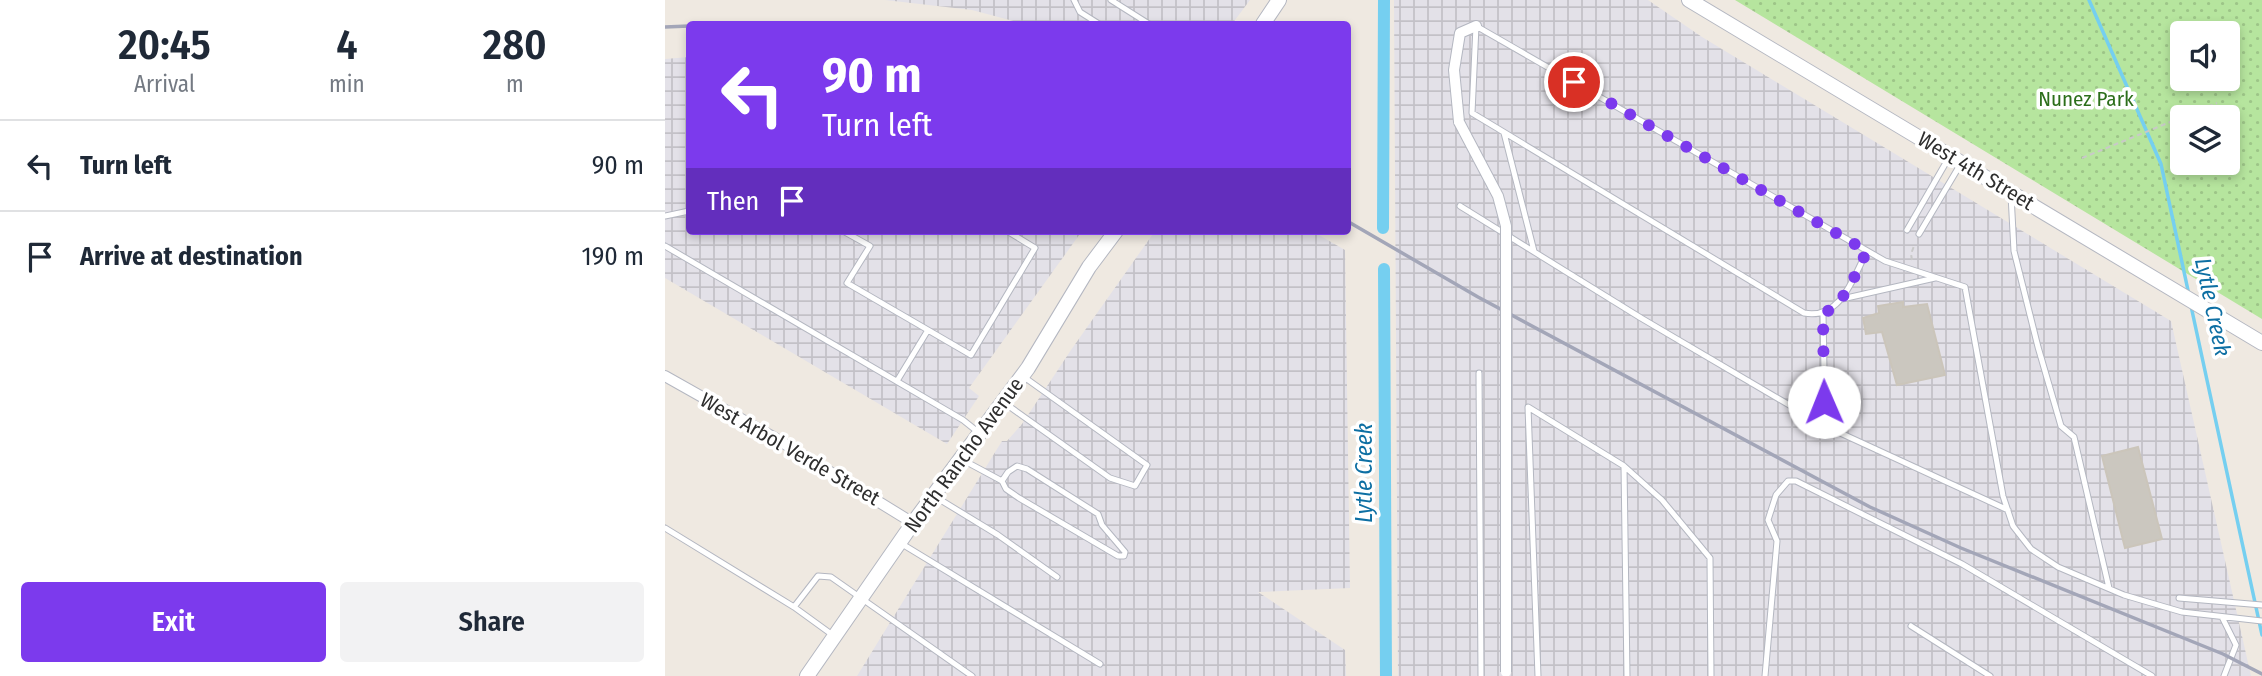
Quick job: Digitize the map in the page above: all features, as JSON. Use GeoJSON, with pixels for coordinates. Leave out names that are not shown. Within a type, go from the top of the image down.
{"type":"FeatureCollection","features":[{"type":"Feature","properties":{"kind":"street"},"geometry":{"type":"LineString","coordinates":[[1265,21],[1279,0]]}},
{"type":"Feature","properties":{"kind":"street","name":"West 4th Street"},"geometry":{"type":"LineString","coordinates":[[1689,0],[2262,343]]}},
{"type":"Feature","properties":{"kind":"street"},"geometry":{"type":"LineString","coordinates":[[1476,26],[1460,33],[1454,70],[1459,122],[1498,196],[1506,226],[1506,674]]}},
{"type":"Feature","properties":{"kind":"street","name":"North Rancho Avenue"},"geometry":{"type":"LineString","coordinates":[[807,676],[913,523],[961,459],[989,429],[1003,402],[1089,267],[1114,235]]}},
{"type":"Feature","properties":{"kind":"street","name":"West Arbol Verde Street"},"geometry":{"type":"LineString","coordinates":[[665,376],[775,438],[913,523]]}},
{"type":"Feature","properties":{"kind":"lane"},"geometry":{"type":"LineString","coordinates":[[1074,0],[1080,12],[1095,21]]}},
{"type":"Feature","properties":{"kind":"lane"},"geometry":{"type":"LineString","coordinates":[[1111,0],[1144,21]]}},
{"type":"Feature","properties":{"kind":"lane"},"geometry":{"type":"LineString","coordinates":[[1867,251],[1842,299],[1833,308],[1823,314],[1804,313],[1472,113],[1476,26],[1885,261],[1965,287],[2003,496],[2013,526],[2031,549],[2058,567],[2109,588],[2182,612],[2262,621]]}},
{"type":"Feature","properties":{"kind":"lane"},"geometry":{"type":"LineString","coordinates":[[1504,133],[1534,251]]}},
{"type":"Feature","properties":{"kind":"lane"},"geometry":{"type":"LineString","coordinates":[[1907,230],[1956,159]]}},
{"type":"Feature","properties":{"kind":"lane"},"geometry":{"type":"LineString","coordinates":[[1919,234],[1956,159]]}},
{"type":"Feature","properties":{"kind":"lane"},"geometry":{"type":"LineString","coordinates":[[2011,192],[2017,264],[2061,426],[2074,437],[2109,588]]}},
{"type":"Feature","properties":{"kind":"lane"},"geometry":{"type":"LineString","coordinates":[[1460,206],[1641,318],[1825,426],[2008,510]]}},
{"type":"Feature","properties":{"kind":"lane"},"geometry":{"type":"LineString","coordinates":[[665,216],[686,212]]}},
{"type":"Feature","properties":{"kind":"lane"},"geometry":{"type":"LineString","coordinates":[[850,235],[870,246],[847,283],[971,355],[1035,248],[1014,235]]}},
{"type":"Feature","properties":{"kind":"lane"},"geometry":{"type":"LineString","coordinates":[[665,246],[963,420],[989,429]]}},
{"type":"Feature","properties":{"kind":"lane"},"geometry":{"type":"LineString","coordinates":[[1842,299],[1937,278]]}},
{"type":"Feature","properties":{"kind":"lane"},"geometry":{"type":"LineString","coordinates":[[1823,314],[1825,426]]}},
{"type":"Feature","properties":{"kind":"lane"},"geometry":{"type":"LineString","coordinates":[[897,381],[927,330]]}},
{"type":"Feature","properties":{"kind":"lane"},"geometry":{"type":"LineString","coordinates":[[1479,373],[1481,676]]}},
{"type":"Feature","properties":{"kind":"lane"},"geometry":{"type":"LineString","coordinates":[[1003,402],[1110,478],[1135,486],[1147,465],[1022,376]]}},
{"type":"Feature","properties":{"kind":"lane"},"geometry":{"type":"LineString","coordinates":[[1538,676],[1528,407],[1624,466],[1662,500],[1710,558],[1710,676]]}},
{"type":"Feature","properties":{"kind":"lane"},"geometry":{"type":"LineString","coordinates":[[961,459],[1002,481],[1006,488],[1019,498],[1118,556],[1123,556],[1125,552],[1102,525],[1098,514],[1027,469],[1017,467],[1008,472],[1002,481]]}},
{"type":"Feature","properties":{"kind":"lane"},"geometry":{"type":"LineString","coordinates":[[1624,466],[1627,676]]}},
{"type":"Feature","properties":{"kind":"lane"},"geometry":{"type":"LineString","coordinates":[[1765,676],[1777,541],[1769,520],[1776,495],[1788,481],[1796,481],[1962,564],[2152,676]]}},
{"type":"Feature","properties":{"kind":"lane"},"geometry":{"type":"LineString","coordinates":[[934,496],[997,534],[1057,577]]}},
{"type":"Feature","properties":{"kind":"lane"},"geometry":{"type":"LineString","coordinates":[[665,527],[794,607],[834,636]]}},
{"type":"Feature","properties":{"kind":"lane"},"geometry":{"type":"LineString","coordinates":[[900,542],[1100,664]]}},
{"type":"Feature","properties":{"kind":"lane"},"geometry":{"type":"LineString","coordinates":[[794,607],[818,576],[831,577],[972,676]]}},
{"type":"Feature","properties":{"kind":"lane"},"geometry":{"type":"LineString","coordinates":[[2179,598],[2262,605]]}},
{"type":"Feature","properties":{"kind":"lane"},"geometry":{"type":"LineString","coordinates":[[2224,618],[2236,645],[2224,676]]}},
{"type":"Feature","properties":{"kind":"lane"},"geometry":{"type":"LineString","coordinates":[[1911,626],[1990,676]]}},
{"type":"Feature","properties":{"kind":"path"},"geometry":{"type":"LineString","coordinates":[[2082,158],[2217,103]]}},
{"type":"Feature","properties":{"kind":"shaded area"},"geometry":{"type":"Polygon","coordinates":[[[885,0],[1250,0],[1234,21],[1014,21],[972,10],[885,0]]]}},
{"type":"Feature","properties":{"kind":"shaded area"},"geometry":{"type":"Polygon","coordinates":[[[1394,0],[1648,0],[1702,37],[2171,321],[2251,676],[1398,676],[1394,0]]]}},
{"type":"Feature","properties":{"kind":"shaded area"},"geometry":{"type":"Polygon","coordinates":[[[686,57],[686,235],[1079,235],[969,388],[979,396],[947,444],[665,278],[665,59],[686,57]]]}},
{"type":"Feature","properties":{"kind":"shaded area"},"geometry":{"type":"Polygon","coordinates":[[[1152,235],[1319,235],[1345,250],[1350,588],[1258,592],[1345,650],[1346,676],[857,676],[1002,441],[1007,441],[1022,424],[1152,235]]]}},
{"type":"Feature","properties":{"kind":"green space","name":"Nunez Park"},"geometry":{"type":"Polygon","coordinates":[[[1735,0],[2262,0],[2262,319],[1735,0]]]}},
{"type":"Feature","properties":{"kind":"building"},"geometry":{"type":"Polygon","coordinates":[[[1903,302],[1903,307],[1927,304],[1945,375],[1897,385],[1882,332],[1866,334],[1863,318],[1879,313],[1878,306],[1903,302]]]}},
{"type":"Feature","properties":{"kind":"building"},"geometry":{"type":"Polygon","coordinates":[[[2138,447],[2162,539],[2125,548],[2102,456],[2138,447]]]}},
{"type":"Feature","properties":{"kind":"waterway","name":"Lytle Creek"},"geometry":{"type":"LineString","coordinates":[[1383,228],[1384,0]]}},
{"type":"Feature","properties":{"kind":"waterway","name":"Lytle Creek"},"geometry":{"type":"LineString","coordinates":[[2089,0],[2161,164],[2189,295]]}},
{"type":"Feature","properties":{"kind":"waterway","name":"Lytle Creek"},"geometry":{"type":"LineString","coordinates":[[1384,269],[1386,676]]}},
{"type":"Feature","properties":{"kind":"waterway","name":"Lytle Creek"},"geometry":{"type":"LineString","coordinates":[[2191,306],[2262,635]]}},
{"type":"Feature","properties":{"kind":"railway"},"geometry":{"type":"LineString","coordinates":[[665,27],[686,26]]}},
{"type":"Feature","properties":{"kind":"railway"},"geometry":{"type":"LineString","coordinates":[[1351,223],[1478,297],[1870,507],[1961,548],[2223,654],[2262,674]]}},
{"type":"Feature","properties":{"kind":"route"},"geometry":{"type":"LineString","coordinates":[[1574,82],[1867,251],[1842,299],[1823,314],[1824,402]]}}]}
